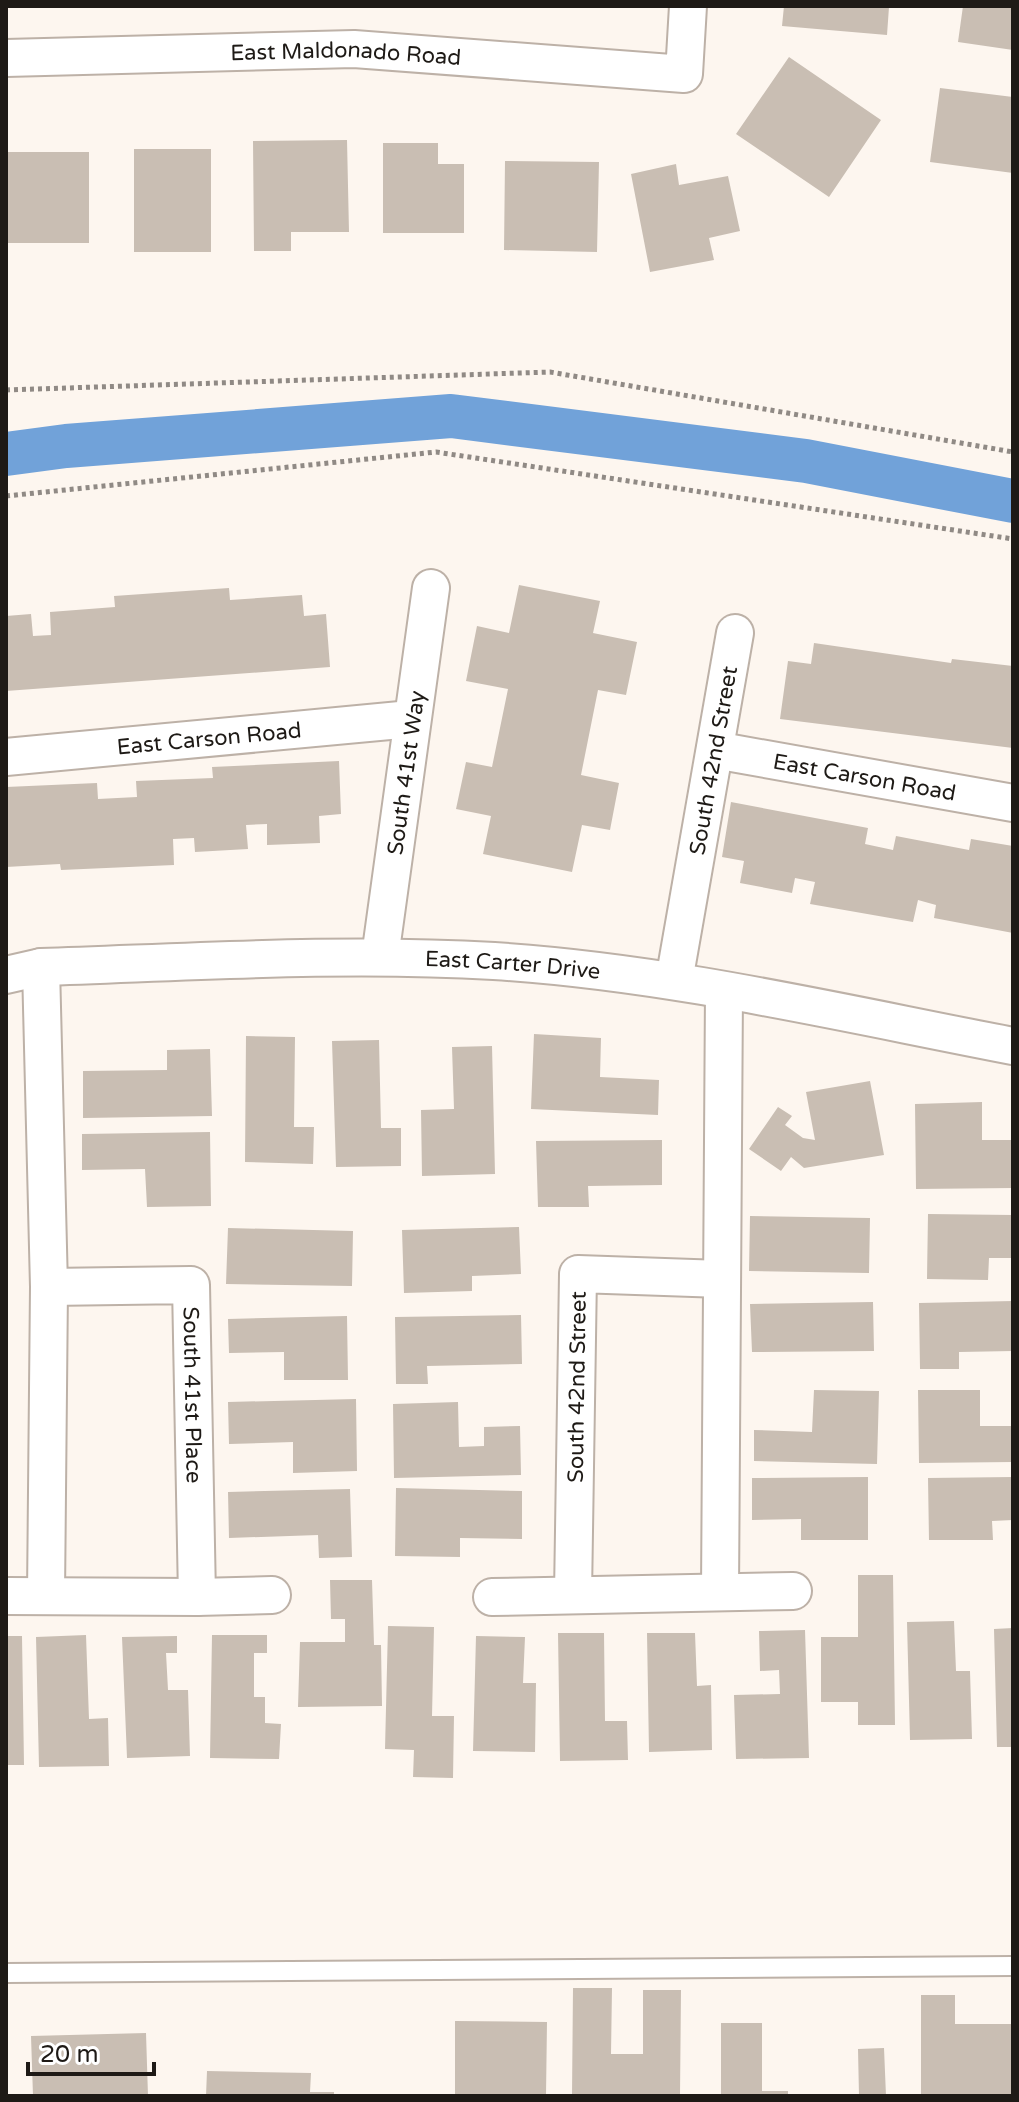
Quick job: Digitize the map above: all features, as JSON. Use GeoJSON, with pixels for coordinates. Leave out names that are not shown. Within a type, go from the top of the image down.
{"type":"FeatureCollection","features":[{"type":"Feature","properties":{"kind":"street","name":"East Maldonado Road"},"geometry":{"type":"LineString","coordinates":[[6,58],[354,49],[684,74],[688,6]]}},
{"type":"Feature","properties":{"kind":"street","name":"South 41st Way"},"geometry":{"type":"LineString","coordinates":[[380,957],[431,588]]}},
{"type":"Feature","properties":{"kind":"street","name":"South 42nd Street"},"geometry":{"type":"LineString","coordinates":[[674,981],[735,633]]}},
{"type":"Feature","properties":{"kind":"street","name":"East Carson Road"},"geometry":{"type":"LineString","coordinates":[[6,757],[411,719]]}},
{"type":"Feature","properties":{"kind":"street","name":"East Carson Road"},"geometry":{"type":"LineString","coordinates":[[715,750],[1013,803]]}},
{"type":"Feature","properties":{"kind":"street","name":"East Carter Drive"},"geometry":{"type":"LineString","coordinates":[[6,975],[41,967],[380,957],[497,962],[674,981],[1013,1046]]}},
{"type":"Feature","properties":{"kind":"street"},"geometry":{"type":"LineString","coordinates":[[41,967],[49,1287],[46,1595]]}},
{"type":"Feature","properties":{"kind":"street"},"geometry":{"type":"LineString","coordinates":[[720,1592],[724,991]]}},
{"type":"Feature","properties":{"kind":"street","name":"South 42nd Street"},"geometry":{"type":"LineString","coordinates":[[573,1595],[578,1274],[722,1279]]}},
{"type":"Feature","properties":{"kind":"street","name":"South 41st Place"},"geometry":{"type":"LineString","coordinates":[[49,1287],[191,1285],[197,1597]]}},
{"type":"Feature","properties":{"kind":"street"},"geometry":{"type":"LineString","coordinates":[[492,1597],[793,1591]]}},
{"type":"Feature","properties":{"kind":"street"},"geometry":{"type":"LineString","coordinates":[[6,1596],[272,1595]]}},
{"type":"Feature","properties":{"kind":"lane"},"geometry":{"type":"LineString","coordinates":[[6,1973],[1013,1966]]}},
{"type":"Feature","properties":{"kind":"path"},"geometry":{"type":"LineString","coordinates":[[6,390],[550,372],[1013,452]]}},
{"type":"Feature","properties":{"kind":"path"},"geometry":{"type":"LineString","coordinates":[[6,496],[436,452],[1013,539]]}},
{"type":"Feature","properties":{"kind":"building"},"geometry":{"type":"Polygon","coordinates":[[[784,6],[889,7],[887,35],[782,26],[784,6]]]}},
{"type":"Feature","properties":{"kind":"building"},"geometry":{"type":"Polygon","coordinates":[[[963,6],[1013,6],[1013,50],[958,42],[963,6]]]}},
{"type":"Feature","properties":{"kind":"building"},"geometry":{"type":"Polygon","coordinates":[[[789,57],[881,120],[829,197],[736,134],[789,57]]]}},
{"type":"Feature","properties":{"kind":"building"},"geometry":{"type":"Polygon","coordinates":[[[940,88],[1013,97],[1013,173],[930,162],[940,88]]]}},
{"type":"Feature","properties":{"kind":"building"},"geometry":{"type":"Polygon","coordinates":[[[347,140],[349,232],[291,232],[291,251],[254,251],[253,141],[347,140]]]}},
{"type":"Feature","properties":{"kind":"building"},"geometry":{"type":"Polygon","coordinates":[[[383,143],[438,143],[438,164],[464,164],[464,233],[383,233],[383,143]]]}},
{"type":"Feature","properties":{"kind":"building"},"geometry":{"type":"Polygon","coordinates":[[[134,149],[211,149],[211,252],[134,252],[134,149]]]}},
{"type":"Feature","properties":{"kind":"building"},"geometry":{"type":"Polygon","coordinates":[[[6,152],[89,152],[89,243],[6,243],[6,152]]]}},
{"type":"Feature","properties":{"kind":"building"},"geometry":{"type":"Polygon","coordinates":[[[505,161],[599,162],[597,252],[504,250],[505,161]]]}},
{"type":"Feature","properties":{"kind":"building"},"geometry":{"type":"Polygon","coordinates":[[[676,164],[679,185],[728,176],[740,231],[709,238],[714,260],[650,272],[631,174],[676,164]]]}},
{"type":"Feature","properties":{"kind":"building"},"geometry":{"type":"Polygon","coordinates":[[[519,585],[600,601],[593,633],[637,642],[626,695],[598,690],[581,775],[619,783],[610,830],[582,825],[572,872],[483,854],[491,816],[456,809],[466,762],[492,767],[508,689],[466,681],[477,626],[509,633],[519,585]]]}},
{"type":"Feature","properties":{"kind":"building"},"geometry":{"type":"Polygon","coordinates":[[[229,588],[230,600],[302,595],[304,616],[326,614],[330,667],[6,691],[6,616],[31,614],[33,636],[51,635],[50,612],[115,607],[114,596],[229,588]]]}},
{"type":"Feature","properties":{"kind":"building"},"geometry":{"type":"Polygon","coordinates":[[[814,643],[951,663],[952,659],[1013,666],[1013,748],[780,719],[788,661],[811,664],[814,643]]]}},
{"type":"Feature","properties":{"kind":"building"},"geometry":{"type":"Polygon","coordinates":[[[339,761],[341,814],[319,816],[320,843],[267,845],[267,824],[246,825],[248,849],[195,852],[194,838],[173,839],[174,865],[61,870],[60,864],[6,867],[6,787],[97,783],[98,799],[137,797],[136,781],[213,778],[212,767],[339,761]]]}},
{"type":"Feature","properties":{"kind":"building"},"geometry":{"type":"Polygon","coordinates":[[[731,802],[868,828],[865,844],[893,850],[896,836],[969,850],[971,839],[1013,846],[1013,933],[934,918],[936,905],[918,900],[913,922],[810,904],[815,882],[795,878],[792,893],[740,883],[744,861],[722,857],[731,802]]]}},
{"type":"Feature","properties":{"kind":"building"},"geometry":{"type":"Polygon","coordinates":[[[534,1034],[601,1038],[600,1077],[659,1080],[658,1115],[531,1109],[534,1034]]]}},
{"type":"Feature","properties":{"kind":"building"},"geometry":{"type":"Polygon","coordinates":[[[246,1036],[295,1037],[294,1127],[314,1127],[313,1164],[245,1162],[246,1036]]]}},
{"type":"Feature","properties":{"kind":"building"},"geometry":{"type":"Polygon","coordinates":[[[379,1040],[381,1128],[401,1128],[401,1166],[336,1167],[332,1041],[379,1040]]]}},
{"type":"Feature","properties":{"kind":"building"},"geometry":{"type":"Polygon","coordinates":[[[492,1046],[495,1174],[422,1176],[421,1110],[454,1109],[452,1047],[492,1046]]]}},
{"type":"Feature","properties":{"kind":"building"},"geometry":{"type":"Polygon","coordinates":[[[210,1049],[212,1116],[83,1118],[83,1071],[167,1070],[167,1050],[210,1049]]]}},
{"type":"Feature","properties":{"kind":"building"},"geometry":{"type":"Polygon","coordinates":[[[870,1081],[884,1155],[804,1168],[791,1157],[781,1171],[749,1149],[778,1107],[792,1116],[785,1125],[803,1138],[815,1140],[806,1092],[870,1081]]]}},
{"type":"Feature","properties":{"kind":"building"},"geometry":{"type":"Polygon","coordinates":[[[982,1102],[982,1140],[1013,1140],[1013,1188],[916,1189],[915,1104],[982,1102]]]}},
{"type":"Feature","properties":{"kind":"building"},"geometry":{"type":"Polygon","coordinates":[[[210,1132],[211,1206],[147,1207],[145,1169],[82,1170],[82,1134],[210,1132]]]}},
{"type":"Feature","properties":{"kind":"building"},"geometry":{"type":"Polygon","coordinates":[[[662,1140],[662,1185],[588,1186],[589,1207],[538,1207],[536,1141],[662,1140]]]}},
{"type":"Feature","properties":{"kind":"building"},"geometry":{"type":"Polygon","coordinates":[[[928,1214],[1013,1215],[1013,1258],[989,1258],[988,1280],[927,1279],[928,1214]]]}},
{"type":"Feature","properties":{"kind":"building"},"geometry":{"type":"Polygon","coordinates":[[[750,1216],[870,1218],[869,1273],[749,1271],[750,1216]]]}},
{"type":"Feature","properties":{"kind":"building"},"geometry":{"type":"Polygon","coordinates":[[[519,1227],[521,1274],[472,1276],[472,1291],[404,1293],[402,1230],[519,1227]]]}},
{"type":"Feature","properties":{"kind":"building"},"geometry":{"type":"Polygon","coordinates":[[[228,1228],[353,1231],[352,1286],[226,1284],[228,1228]]]}},
{"type":"Feature","properties":{"kind":"building"},"geometry":{"type":"Polygon","coordinates":[[[1013,1301],[1013,1351],[959,1352],[959,1369],[920,1369],[919,1303],[1013,1301]]]}},
{"type":"Feature","properties":{"kind":"building"},"geometry":{"type":"Polygon","coordinates":[[[873,1302],[874,1351],[752,1352],[750,1304],[873,1302]]]}},
{"type":"Feature","properties":{"kind":"building"},"geometry":{"type":"Polygon","coordinates":[[[521,1315],[522,1364],[427,1366],[428,1384],[396,1384],[395,1317],[521,1315]]]}},
{"type":"Feature","properties":{"kind":"building"},"geometry":{"type":"Polygon","coordinates":[[[347,1316],[348,1380],[284,1380],[284,1352],[229,1353],[228,1319],[347,1316]]]}},
{"type":"Feature","properties":{"kind":"building"},"geometry":{"type":"Polygon","coordinates":[[[814,1390],[879,1391],[877,1464],[754,1461],[754,1430],[812,1432],[814,1390]]]}},
{"type":"Feature","properties":{"kind":"building"},"geometry":{"type":"Polygon","coordinates":[[[918,1390],[980,1390],[980,1426],[1013,1426],[1013,1462],[919,1463],[918,1390]]]}},
{"type":"Feature","properties":{"kind":"building"},"geometry":{"type":"Polygon","coordinates":[[[356,1399],[357,1471],[293,1473],[293,1442],[229,1444],[228,1402],[356,1399]]]}},
{"type":"Feature","properties":{"kind":"building"},"geometry":{"type":"Polygon","coordinates":[[[458,1402],[459,1447],[484,1446],[484,1427],[520,1426],[521,1475],[394,1478],[393,1404],[458,1402]]]}},
{"type":"Feature","properties":{"kind":"building"},"geometry":{"type":"Polygon","coordinates":[[[868,1477],[868,1540],[801,1540],[801,1519],[752,1520],[752,1478],[868,1477]]]}},
{"type":"Feature","properties":{"kind":"building"},"geometry":{"type":"Polygon","coordinates":[[[1013,1477],[1013,1520],[992,1521],[993,1540],[929,1540],[928,1478],[1013,1477]]]}},
{"type":"Feature","properties":{"kind":"building"},"geometry":{"type":"Polygon","coordinates":[[[396,1488],[522,1491],[522,1539],[460,1538],[460,1557],[395,1556],[396,1488]]]}},
{"type":"Feature","properties":{"kind":"building"},"geometry":{"type":"Polygon","coordinates":[[[350,1489],[352,1557],[319,1558],[318,1535],[229,1538],[228,1492],[350,1489]]]}},
{"type":"Feature","properties":{"kind":"building"},"geometry":{"type":"Polygon","coordinates":[[[858,1575],[893,1575],[895,1725],[858,1725],[858,1702],[821,1702],[821,1637],[858,1637],[858,1575]]]}},
{"type":"Feature","properties":{"kind":"building"},"geometry":{"type":"Polygon","coordinates":[[[330,1580],[372,1580],[374,1645],[381,1645],[382,1706],[298,1707],[300,1642],[345,1642],[345,1619],[331,1619],[330,1580]]]}},
{"type":"Feature","properties":{"kind":"building"},"geometry":{"type":"Polygon","coordinates":[[[954,1621],[956,1671],[970,1671],[972,1739],[910,1740],[907,1622],[954,1621]]]}},
{"type":"Feature","properties":{"kind":"building"},"geometry":{"type":"Polygon","coordinates":[[[388,1626],[434,1627],[432,1716],[454,1716],[453,1778],[413,1777],[414,1750],[385,1749],[388,1626]]]}},
{"type":"Feature","properties":{"kind":"building"},"geometry":{"type":"Polygon","coordinates":[[[1013,1628],[1013,1747],[997,1747],[994,1629],[1013,1628]]]}},
{"type":"Feature","properties":{"kind":"building"},"geometry":{"type":"Polygon","coordinates":[[[805,1630],[809,1758],[736,1759],[734,1695],[780,1694],[779,1670],[760,1671],[759,1631],[805,1630]]]}},
{"type":"Feature","properties":{"kind":"building"},"geometry":{"type":"Polygon","coordinates":[[[558,1633],[604,1633],[605,1721],[627,1721],[628,1760],[560,1761],[558,1633]]]}},
{"type":"Feature","properties":{"kind":"building"},"geometry":{"type":"Polygon","coordinates":[[[647,1633],[695,1633],[697,1686],[711,1685],[712,1750],[649,1752],[647,1633]]]}},
{"type":"Feature","properties":{"kind":"building"},"geometry":{"type":"Polygon","coordinates":[[[86,1635],[89,1719],[108,1718],[109,1766],[39,1767],[36,1637],[86,1635]]]}},
{"type":"Feature","properties":{"kind":"building"},"geometry":{"type":"Polygon","coordinates":[[[212,1635],[267,1635],[267,1653],[254,1653],[254,1697],[265,1697],[265,1723],[281,1724],[279,1759],[210,1758],[212,1635]]]}},
{"type":"Feature","properties":{"kind":"building"},"geometry":{"type":"Polygon","coordinates":[[[6,1636],[22,1636],[24,1765],[6,1765],[6,1636]]]}},
{"type":"Feature","properties":{"kind":"building"},"geometry":{"type":"Polygon","coordinates":[[[177,1636],[177,1653],[166,1653],[168,1690],[188,1690],[190,1756],[127,1758],[122,1637],[177,1636]]]}},
{"type":"Feature","properties":{"kind":"building"},"geometry":{"type":"Polygon","coordinates":[[[476,1636],[525,1637],[523,1683],[536,1683],[535,1752],[473,1751],[476,1636]]]}},
{"type":"Feature","properties":{"kind":"building"},"geometry":{"type":"Polygon","coordinates":[[[573,1988],[612,1988],[611,2054],[643,2054],[643,1990],[681,1990],[680,2096],[572,2096],[573,1988]]]}},
{"type":"Feature","properties":{"kind":"building"},"geometry":{"type":"Polygon","coordinates":[[[921,1995],[955,1995],[955,2024],[1013,2024],[1013,2096],[921,2096],[921,1995]]]}},
{"type":"Feature","properties":{"kind":"building"},"geometry":{"type":"Polygon","coordinates":[[[455,2021],[547,2022],[546,2096],[455,2096],[455,2021]]]}},
{"type":"Feature","properties":{"kind":"building"},"geometry":{"type":"Polygon","coordinates":[[[721,2023],[762,2023],[762,2091],[788,2091],[788,2096],[721,2096],[721,2023]]]}},
{"type":"Feature","properties":{"kind":"building"},"geometry":{"type":"Polygon","coordinates":[[[146,2033],[148,2096],[33,2096],[31,2036],[146,2033]]]}},
{"type":"Feature","properties":{"kind":"building"},"geometry":{"type":"Polygon","coordinates":[[[884,2048],[886,2096],[859,2096],[858,2049],[884,2048]]]}},
{"type":"Feature","properties":{"kind":"building"},"geometry":{"type":"Polygon","coordinates":[[[207,2071],[311,2073],[310,2092],[334,2092],[334,2096],[206,2096],[207,2071]]]}},
{"type":"Feature","properties":{"kind":"waterway"},"geometry":{"type":"LineString","coordinates":[[6,454],[66,446],[451,416],[806,461],[1013,501]]}}]}
